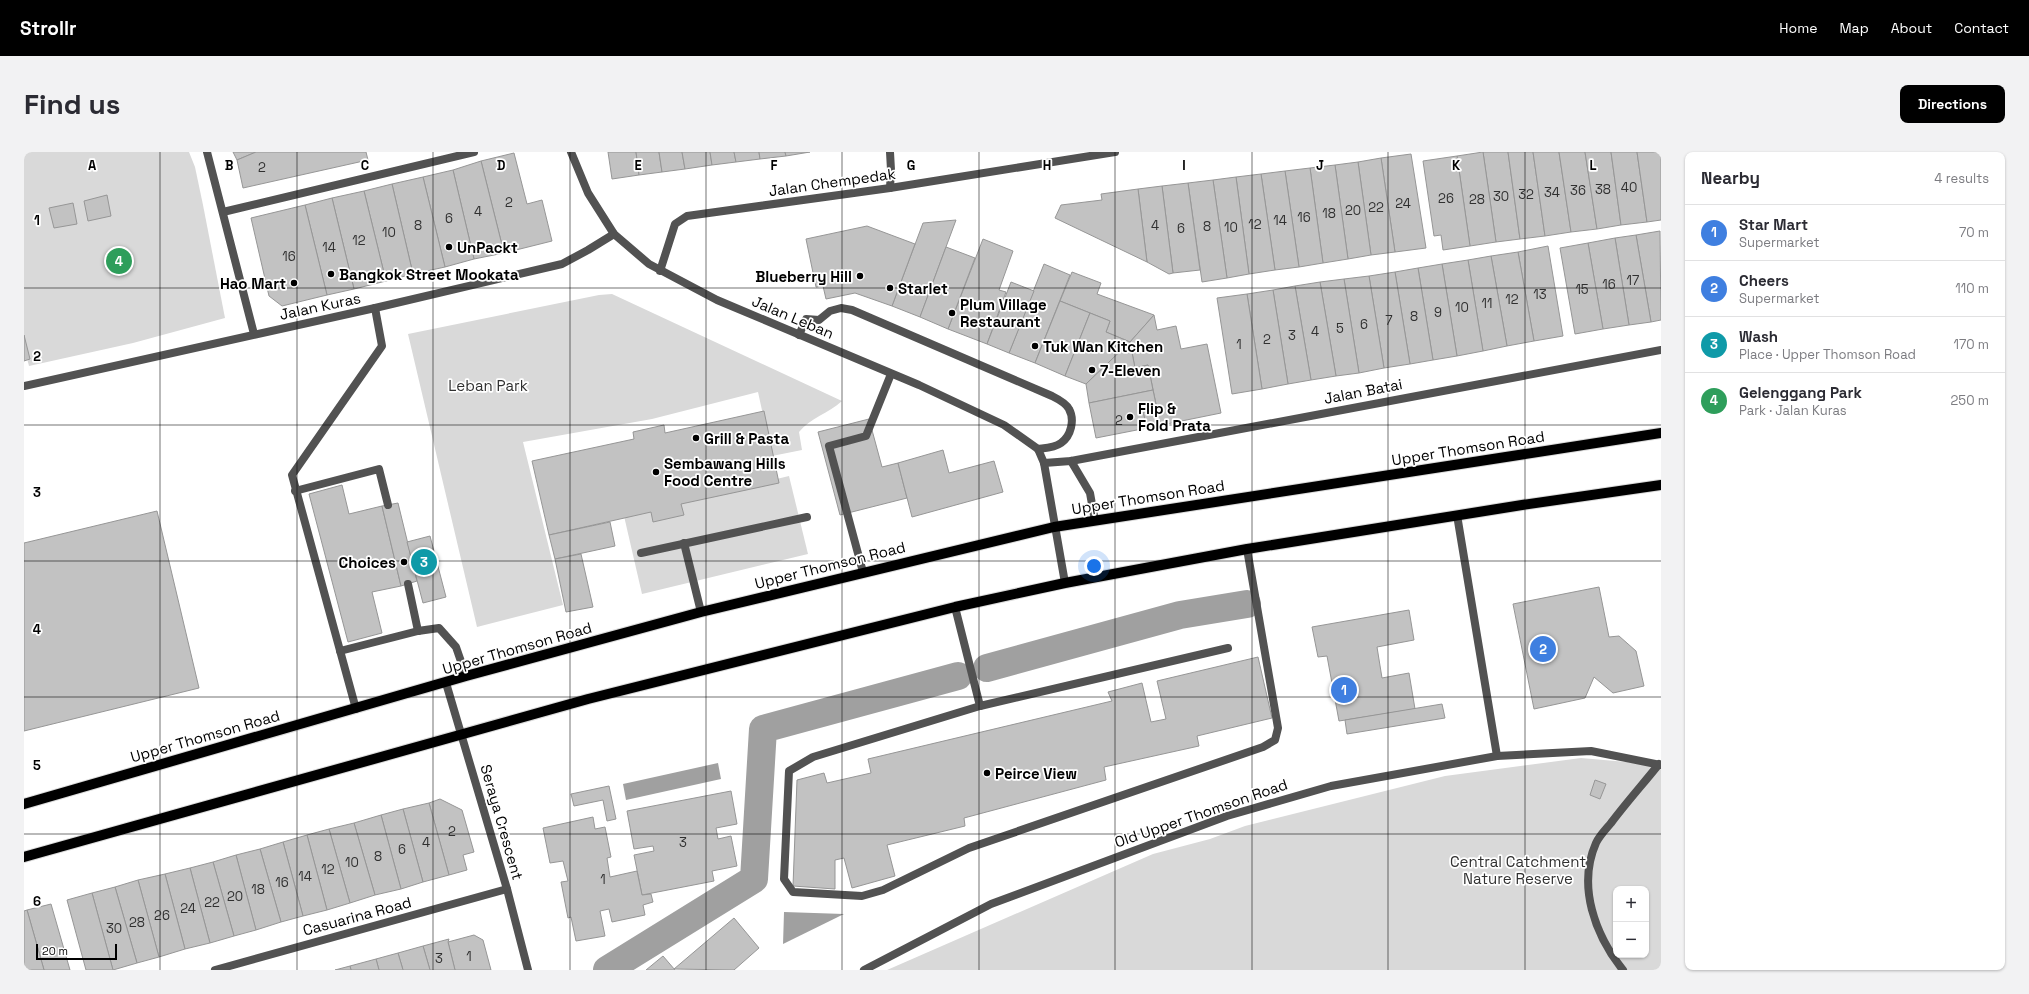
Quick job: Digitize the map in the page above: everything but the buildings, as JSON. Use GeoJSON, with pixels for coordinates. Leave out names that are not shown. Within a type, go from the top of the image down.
{"type":"FeatureCollection","features":[{"type":"Feature","properties":{"kind":"main road","name":"Upper Thomson Road"},"geometry":{"type":"LineString","coordinates":[[24,804],[466,676],[701,612],[1054,527],[1661,433]]}},
{"type":"Feature","properties":{"kind":"main road"},"geometry":{"type":"LineString","coordinates":[[24,857],[588,699],[955,607],[1065,583],[1247,548],[1457,515],[1661,486]]}},
{"type":"Feature","properties":{"kind":"street"},"geometry":{"type":"LineString","coordinates":[[207,152],[254,334]]}},
{"type":"Feature","properties":{"kind":"street"},"geometry":{"type":"LineString","coordinates":[[223,212],[474,152]]}},
{"type":"Feature","properties":{"kind":"street","name":"Jalan Leban"},"geometry":{"type":"LineString","coordinates":[[571,152],[588,193],[614,234],[649,264],[660,271],[718,300],[891,374],[1004,425],[1038,449]]}},
{"type":"Feature","properties":{"kind":"street"},"geometry":{"type":"LineString","coordinates":[[890,152],[890,188]]}},
{"type":"Feature","properties":{"kind":"street","name":"Jalan Chempedak"},"geometry":{"type":"LineString","coordinates":[[660,271],[675,224],[687,216],[890,188],[1115,152]]}},
{"type":"Feature","properties":{"kind":"street","name":"Jalan Kuras"},"geometry":{"type":"LineString","coordinates":[[24,386],[375,308],[562,264],[614,234]]}},
{"type":"Feature","properties":{"kind":"street"},"geometry":{"type":"LineString","coordinates":[[356,709],[295,491],[292,474],[382,346],[375,308]]}},
{"type":"Feature","properties":{"kind":"street"},"geometry":{"type":"LineString","coordinates":[[799,335],[806,319],[819,320],[830,311],[841,308],[852,310],[1052,396],[1069,408],[1072,417],[1072,427],[1068,436],[1062,442],[1052,447],[1038,449],[1044,463],[1065,583]]}},
{"type":"Feature","properties":{"kind":"street","name":"Jalan Batai"},"geometry":{"type":"LineString","coordinates":[[1071,461],[1661,350]]}},
{"type":"Feature","properties":{"kind":"street"},"geometry":{"type":"LineString","coordinates":[[862,572],[829,446],[866,436],[891,374]]}},
{"type":"Feature","properties":{"kind":"street"},"geometry":{"type":"LineString","coordinates":[[1044,463],[1071,461],[1090,493],[1095,521]]}},
{"type":"Feature","properties":{"kind":"street"},"geometry":{"type":"LineString","coordinates":[[295,491],[380,470],[388,504]]}},
{"type":"Feature","properties":{"kind":"street"},"geometry":{"type":"LineString","coordinates":[[1457,515],[1497,756]]}},
{"type":"Feature","properties":{"kind":"street"},"geometry":{"type":"LineString","coordinates":[[641,552],[806,516]]}},
{"type":"Feature","properties":{"kind":"street"},"geometry":{"type":"LineString","coordinates":[[684,543],[701,612]]}},
{"type":"Feature","properties":{"kind":"street"},"geometry":{"type":"LineString","coordinates":[[1228,648],[980,706],[813,757],[789,771],[784,879],[793,892],[862,896],[883,890],[969,848],[1263,747],[1275,740],[1278,728],[1247,548]]}},
{"type":"Feature","properties":{"kind":"street"},"geometry":{"type":"LineString","coordinates":[[408,584],[418,631]]}},
{"type":"Feature","properties":{"kind":"street"},"geometry":{"type":"LineString","coordinates":[[955,607],[980,706]]}},
{"type":"Feature","properties":{"kind":"street"},"geometry":{"type":"LineString","coordinates":[[340,652],[418,631],[439,628],[456,647],[466,676]]}},
{"type":"Feature","properties":{"kind":"street","name":"Seraya Crescent"},"geometry":{"type":"LineString","coordinates":[[446,683],[507,889],[528,970]]}},
{"type":"Feature","properties":{"kind":"street","name":"Old Upper Thomson Road"},"geometry":{"type":"LineString","coordinates":[[864,970],[992,904],[1227,816],[1331,786],[1497,756],[1591,752],[1660,765]]}},
{"type":"Feature","properties":{"kind":"street"},"geometry":{"type":"LineString","coordinates":[[1623,970],[1600,934],[1593,912],[1587,886],[1591,859],[1597,841],[1660,765]]}},
{"type":"Feature","properties":{"kind":"street","name":"Casuarina Road"},"geometry":{"type":"LineString","coordinates":[[215,970],[507,889]]}},
{"type":"Feature","properties":{"kind":"green space"},"geometry":{"type":"Polygon","coordinates":[[[24,152],[189,152],[195,167],[225,318],[133,343],[29,366],[24,347],[24,152]]]}},
{"type":"Feature","properties":{"kind":"green space","name":"Leban Park"},"geometry":{"type":"Polygon","coordinates":[[[612,294],[842,401],[803,427],[799,432],[802,450],[772,456],[758,392],[652,419],[523,442],[563,605],[477,627],[408,334],[599,295],[612,294]]]}},
{"type":"Feature","properties":{"kind":"green space"},"geometry":{"type":"Polygon","coordinates":[[[789,476],[808,554],[642,594],[624,516],[789,476]]]}},
{"type":"Feature","properties":{"kind":"green space","name":"Central Catchment Nature Reserve"},"geometry":{"type":"Polygon","coordinates":[[[1581,758],[1661,765],[1661,970],[887,970],[1153,854],[1210,839],[1245,826],[1445,776],[1581,758]]]}},
{"type":"Feature","properties":{"kind":"shaded area"},"geometry":{"type":"Polygon","coordinates":[[[718,763],[721,779],[626,800],[623,784],[718,763]]]}},
{"type":"Feature","properties":{"kind":"shaded area"},"geometry":{"type":"Polygon","coordinates":[[[784,912],[844,914],[783,944],[784,912]]]}},
{"type":"Feature","properties":{"kind":"waterway"},"geometry":{"type":"LineString","coordinates":[[987,668],[1180,615],[1247,604]]}},
{"type":"Feature","properties":{"kind":"waterway"},"geometry":{"type":"LineString","coordinates":[[607,970],[754,879],[763,729],[958,676]]}},
{"type":"Feature","properties":{"kind":"place","name":"UnPackt"},"geometry":{"type":"Point","coordinates":[449,247]}},
{"type":"Feature","properties":{"kind":"place","name":"Gelenggang Park"},"geometry":{"type":"Point","coordinates":[119,261]}},
{"type":"Feature","properties":{"kind":"place","name":"Bangkok Street Mookata"},"geometry":{"type":"Point","coordinates":[331,274]}},
{"type":"Feature","properties":{"kind":"place","name":"Blueberry Hill"},"geometry":{"type":"Point","coordinates":[860,276]}},
{"type":"Feature","properties":{"kind":"place","name":"Hao Mart"},"geometry":{"type":"Point","coordinates":[294,283]}},
{"type":"Feature","properties":{"kind":"place","name":"Starlet"},"geometry":{"type":"Point","coordinates":[890,288]}},
{"type":"Feature","properties":{"kind":"place","name":"Plum Village Restaurant"},"geometry":{"type":"Point","coordinates":[952,313]}},
{"type":"Feature","properties":{"kind":"place","name":"Tuk Wan Kitchen"},"geometry":{"type":"Point","coordinates":[1035,346]}},
{"type":"Feature","properties":{"kind":"place","name":"7-Eleven"},"geometry":{"type":"Point","coordinates":[1092,370]}},
{"type":"Feature","properties":{"kind":"place","name":"Flip & Fold Prata"},"geometry":{"type":"Point","coordinates":[1130,417]}},
{"type":"Feature","properties":{"kind":"place","name":"Grill & Pasta"},"geometry":{"type":"Point","coordinates":[696,438]}},
{"type":"Feature","properties":{"kind":"place","name":"Sembawang Hills Food Centre"},"geometry":{"type":"Point","coordinates":[656,472]}},
{"type":"Feature","properties":{"kind":"place","name":"Choices"},"geometry":{"type":"Point","coordinates":[404,562]}},
{"type":"Feature","properties":{"kind":"place","name":"Wash"},"geometry":{"type":"Point","coordinates":[424,562]}},
{"type":"Feature","properties":{"kind":"place","name":"Cheers"},"geometry":{"type":"Point","coordinates":[1543,649]}},
{"type":"Feature","properties":{"kind":"place","name":"Star Mart"},"geometry":{"type":"Point","coordinates":[1344,690]}},
{"type":"Feature","properties":{"kind":"place","name":"Peirce View"},"geometry":{"type":"Point","coordinates":[987,773]}}]}
